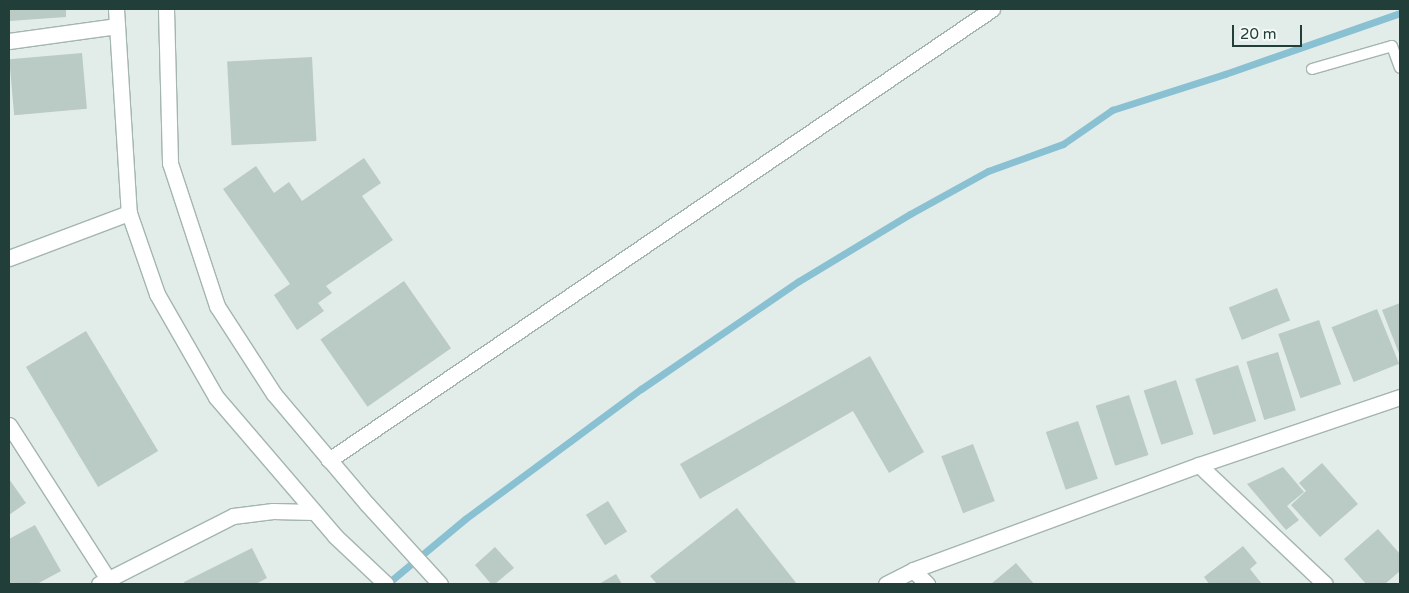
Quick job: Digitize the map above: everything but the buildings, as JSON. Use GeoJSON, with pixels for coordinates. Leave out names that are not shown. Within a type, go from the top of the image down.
{"type":"FeatureCollection","features":[{"type":"Feature","properties":{"kind":"street"},"geometry":{"type":"LineString","coordinates":[[116,9],[129,213],[157,294],[216,397],[335,536],[386,584]]}},
{"type":"Feature","properties":{"kind":"street"},"geometry":{"type":"LineString","coordinates":[[166,9],[170,163],[217,306],[274,394],[367,504],[440,584]]}},
{"type":"Feature","properties":{"kind":"street"},"geometry":{"type":"LineString","coordinates":[[329,460],[992,9]]}},
{"type":"Feature","properties":{"kind":"street"},"geometry":{"type":"LineString","coordinates":[[9,41],[117,26]]}},
{"type":"Feature","properties":{"kind":"street"},"geometry":{"type":"LineString","coordinates":[[9,258],[129,213]]}},
{"type":"Feature","properties":{"kind":"street"},"geometry":{"type":"LineString","coordinates":[[886,584],[913,570],[1199,465],[1400,398]]}},
{"type":"Feature","properties":{"kind":"street"},"geometry":{"type":"LineString","coordinates":[[9,425],[103,582],[233,516],[273,511],[314,512]]}},
{"type":"Feature","properties":{"kind":"street"},"geometry":{"type":"LineString","coordinates":[[1199,465],[1325,584]]}},
{"type":"Feature","properties":{"kind":"street"},"geometry":{"type":"LineString","coordinates":[[913,570],[927,584]]}},
{"type":"Feature","properties":{"kind":"lane"},"geometry":{"type":"LineString","coordinates":[[1312,69],[1392,46],[1400,68]]}},
{"type":"Feature","properties":{"kind":"waterway"},"geometry":{"type":"LineString","coordinates":[[387,584],[465,519],[641,389],[799,281],[910,214],[988,171],[1063,144],[1112,110],[1225,74],[1400,13]]}}]}
